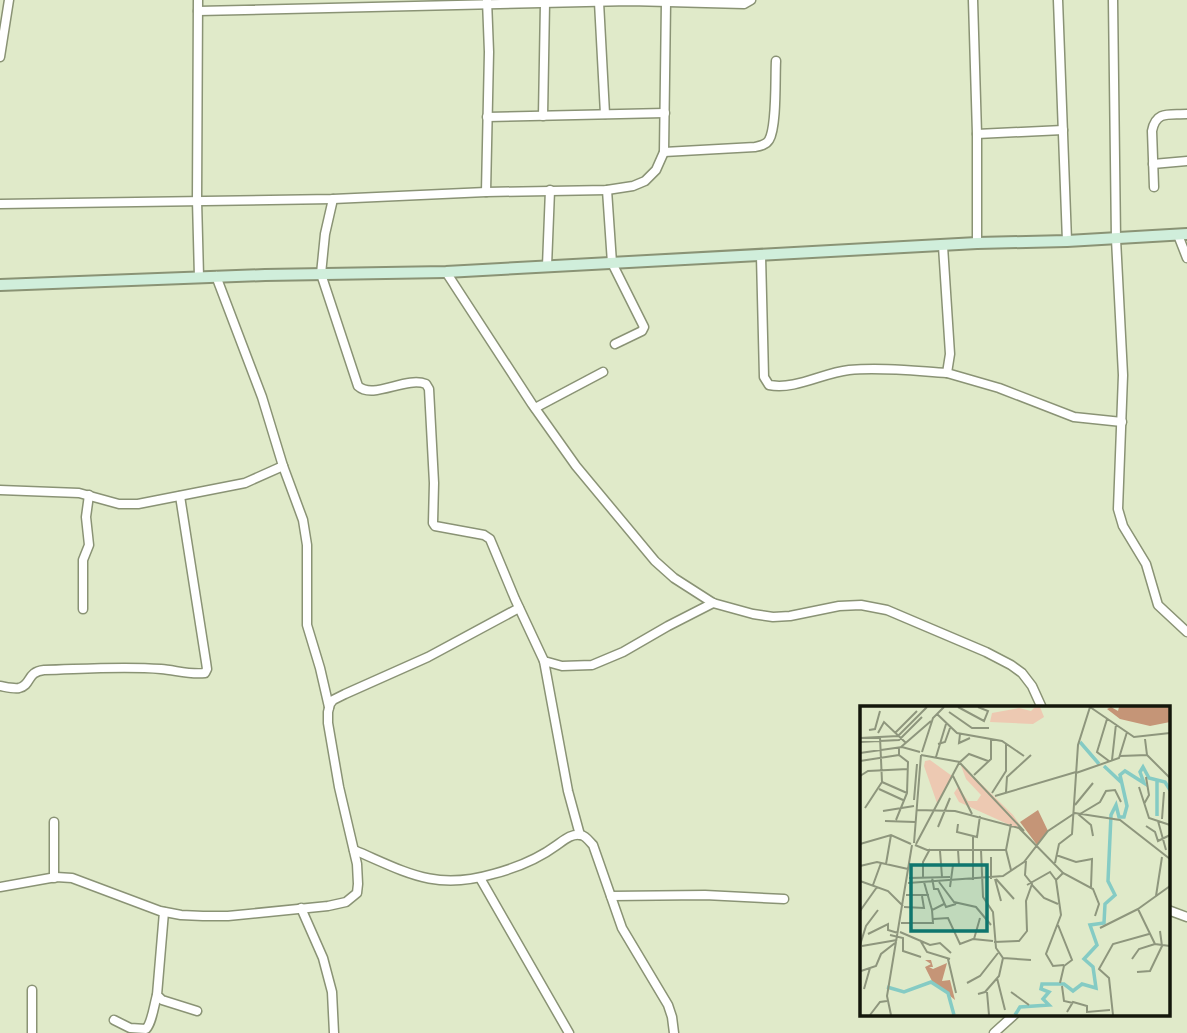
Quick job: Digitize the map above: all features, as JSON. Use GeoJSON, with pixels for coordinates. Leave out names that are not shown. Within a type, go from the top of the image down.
{"type":"FeatureCollection","features":[{"type":"Feature","properties":{"kind":"main road"},"geometry":{"type":"LineString","coordinates":[[0,285],[216,276],[446,272],[1182,234]]}},
{"type":"Feature","properties":{"kind":"street"},"geometry":{"type":"LineString","coordinates":[[0,57],[9,0]]}},
{"type":"Feature","properties":{"kind":"street"},"geometry":{"type":"LineString","coordinates":[[198,0],[199,277]]}},
{"type":"Feature","properties":{"kind":"street"},"geometry":{"type":"LineString","coordinates":[[198,12],[487,2],[744,4],[751,0]]}},
{"type":"Feature","properties":{"kind":"street"},"geometry":{"type":"LineString","coordinates":[[973,0],[977,243]]}},
{"type":"Feature","properties":{"kind":"street"},"geometry":{"type":"LineString","coordinates":[[1058,0],[1067,241]]}},
{"type":"Feature","properties":{"kind":"street"},"geometry":{"type":"LineString","coordinates":[[1112,0],[1116,239],[1123,375],[1118,509],[1123,526],[1146,564],[1158,605],[1187,632]]}},
{"type":"Feature","properties":{"kind":"street"},"geometry":{"type":"LineString","coordinates":[[486,192],[487,2]]}},
{"type":"Feature","properties":{"kind":"street"},"geometry":{"type":"LineString","coordinates":[[598,2],[605,114]]}},
{"type":"Feature","properties":{"kind":"street"},"geometry":{"type":"LineString","coordinates":[[0,204],[333,199],[607,190],[634,186],[645,181],[656,170],[664,152],[666,2]]}},
{"type":"Feature","properties":{"kind":"street"},"geometry":{"type":"LineString","coordinates":[[543,116],[545,3]]}},
{"type":"Feature","properties":{"kind":"street"},"geometry":{"type":"LineString","coordinates":[[664,152],[764,145],[770,139],[774,123],[776,61]]}},
{"type":"Feature","properties":{"kind":"street"},"geometry":{"type":"LineString","coordinates":[[487,117],[665,113]]}},
{"type":"Feature","properties":{"kind":"street"},"geometry":{"type":"LineString","coordinates":[[1154,187],[1152,131],[1155,120],[1162,115],[1187,114]]}},
{"type":"Feature","properties":{"kind":"street"},"geometry":{"type":"LineString","coordinates":[[977,134],[1063,130]]}},
{"type":"Feature","properties":{"kind":"street"},"geometry":{"type":"LineString","coordinates":[[1153,164],[1187,161]]}},
{"type":"Feature","properties":{"kind":"street"},"geometry":{"type":"LineString","coordinates":[[547,266],[550,190]]}},
{"type":"Feature","properties":{"kind":"street"},"geometry":{"type":"LineString","coordinates":[[607,190],[612,263],[644,327],[640,332],[615,344]]}},
{"type":"Feature","properties":{"kind":"street"},"geometry":{"type":"LineString","coordinates":[[333,199],[326,226],[321,274],[359,388],[370,391],[418,381],[428,386],[434,483],[433,523],[435,526],[484,535],[490,539],[544,661],[568,791],[580,835]]}},
{"type":"Feature","properties":{"kind":"street"},"geometry":{"type":"LineString","coordinates":[[1182,234],[1187,258]]}},
{"type":"Feature","properties":{"kind":"street"},"geometry":{"type":"LineString","coordinates":[[943,246],[950,354],[947,373]]}},
{"type":"Feature","properties":{"kind":"street"},"geometry":{"type":"LineString","coordinates":[[761,256],[764,377],[769,385],[791,384],[850,370],[947,373],[999,388],[1074,417],[1122,422]]}},
{"type":"Feature","properties":{"kind":"street"},"geometry":{"type":"LineString","coordinates":[[446,272],[576,466],[654,561],[674,578],[713,603],[753,614],[790,616],[839,606],[862,605],[887,610],[986,652],[1011,666],[1022,673],[1032,686],[1041,706]]}},
{"type":"Feature","properties":{"kind":"street"},"geometry":{"type":"LineString","coordinates":[[0,887],[72,877],[163,912],[228,916],[328,906],[346,902],[357,893],[358,876],[328,723],[329,707],[307,625],[308,569],[303,520],[262,397],[216,276]]}},
{"type":"Feature","properties":{"kind":"street"},"geometry":{"type":"LineString","coordinates":[[535,408],[603,372]]}},
{"type":"Feature","properties":{"kind":"street"},"geometry":{"type":"LineString","coordinates":[[0,490],[89,495],[130,505],[245,483],[283,466]]}},
{"type":"Feature","properties":{"kind":"street"},"geometry":{"type":"LineString","coordinates":[[83,608],[83,560],[90,539],[86,517],[89,495]]}},
{"type":"Feature","properties":{"kind":"street"},"geometry":{"type":"LineString","coordinates":[[0,685],[19,688],[26,684],[30,675],[44,670],[124,668],[205,673],[206,662],[180,496]]}},
{"type":"Feature","properties":{"kind":"street"},"geometry":{"type":"LineString","coordinates":[[544,661],[562,666],[592,666],[713,603]]}},
{"type":"Feature","properties":{"kind":"street"},"geometry":{"type":"LineString","coordinates":[[329,707],[333,700],[428,657],[519,608]]}},
{"type":"Feature","properties":{"kind":"street"},"geometry":{"type":"LineString","coordinates":[[54,822],[54,878]]}},
{"type":"Feature","properties":{"kind":"street"},"geometry":{"type":"LineString","coordinates":[[354,850],[421,878],[448,881],[480,878],[527,863],[568,837],[584,836],[593,845],[622,928],[668,1005],[674,1033]]}},
{"type":"Feature","properties":{"kind":"street"},"geometry":{"type":"LineString","coordinates":[[480,878],[569,1033]]}},
{"type":"Feature","properties":{"kind":"street"},"geometry":{"type":"LineString","coordinates":[[611,896],[705,895],[784,899]]}},
{"type":"Feature","properties":{"kind":"street"},"geometry":{"type":"LineString","coordinates":[[301,908],[323,958],[332,992],[334,1033]]}},
{"type":"Feature","properties":{"kind":"street"},"geometry":{"type":"LineString","coordinates":[[1170,911],[1187,917]]}},
{"type":"Feature","properties":{"kind":"street"},"geometry":{"type":"LineString","coordinates":[[114,1020],[130,1028],[146,1029],[151,1023],[157,995],[163,912]]}},
{"type":"Feature","properties":{"kind":"street"},"geometry":{"type":"LineString","coordinates":[[32,990],[32,1033]]}},
{"type":"Feature","properties":{"kind":"street"},"geometry":{"type":"LineString","coordinates":[[157,995],[162,1000],[197,1011]]}},
{"type":"Feature","properties":{"kind":"street"},"geometry":{"type":"LineString","coordinates":[[994,1033],[1013,1016]]}}]}
